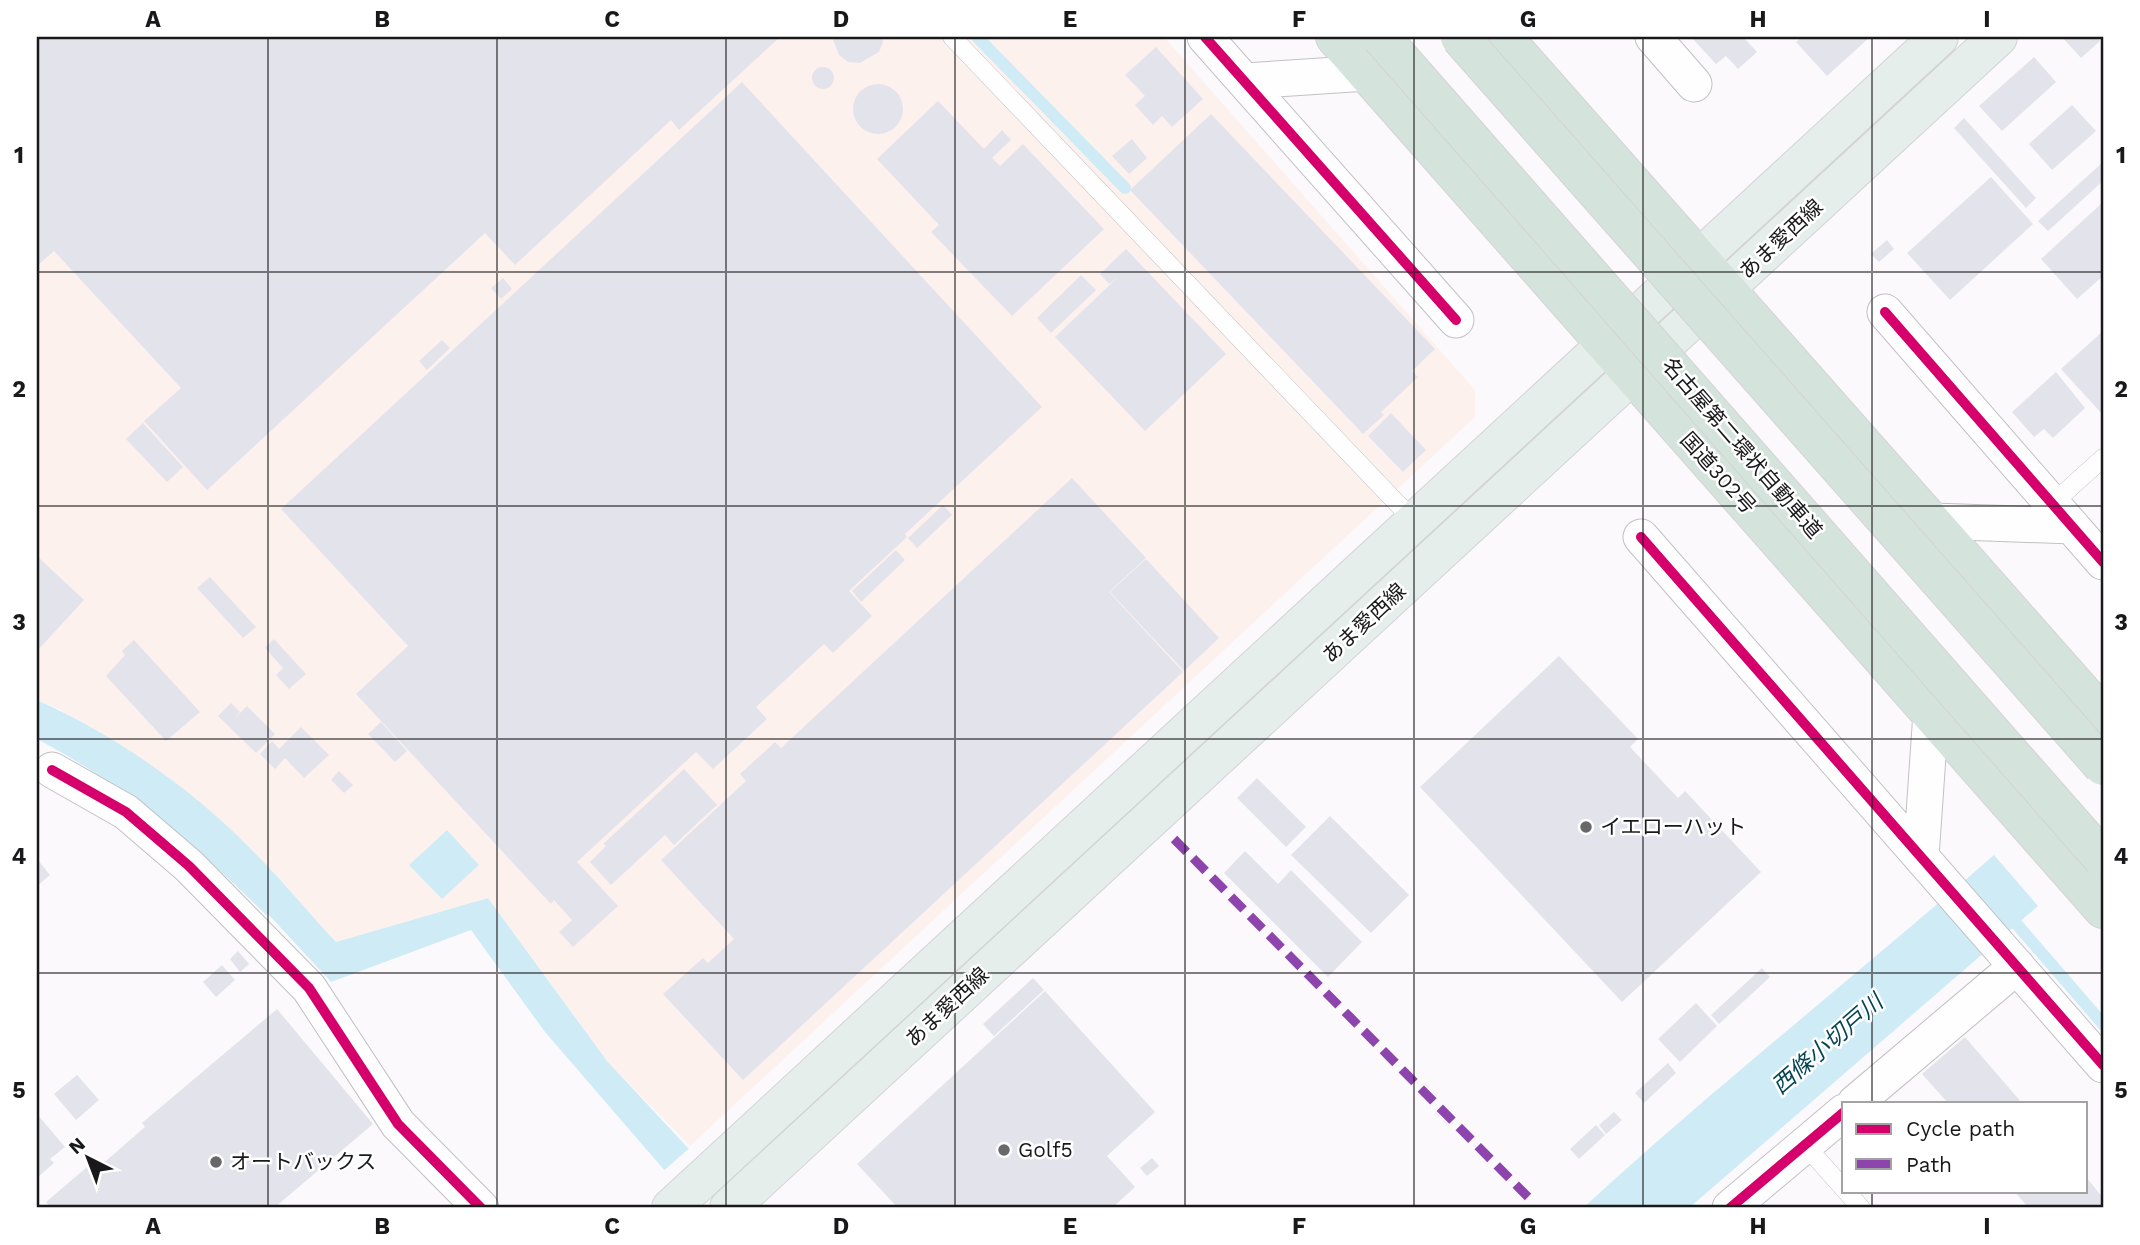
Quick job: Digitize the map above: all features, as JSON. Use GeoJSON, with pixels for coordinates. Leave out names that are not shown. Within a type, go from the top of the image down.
{"type":"FeatureCollection","features":[{"type":"Feature","properties":{"kind":"highway","name":"国道302号"},"geometry":{"type":"LineString","coordinates":[[1335,37],[2103,909]]}},
{"type":"Feature","properties":{"kind":"highway","name":"名古屋第二環状自動車道"},"geometry":{"type":"LineString","coordinates":[[1381,37],[2103,859]]}},
{"type":"Feature","properties":{"kind":"highway"},"geometry":{"type":"LineString","coordinates":[[1460,37],[2103,766]]}},
{"type":"Feature","properties":{"kind":"highway"},"geometry":{"type":"LineString","coordinates":[[1503,37],[2103,716]]}},
{"type":"Feature","properties":{"kind":"highway"},"geometry":{"type":"LineString","coordinates":[[1933,521],[2103,692]]}},
{"type":"Feature","properties":{"kind":"main road","name":"あま愛西線"},"geometry":{"type":"LineString","coordinates":[[676,1204],[1938,37]]}},
{"type":"Feature","properties":{"kind":"main road","name":"あま愛西線"},"geometry":{"type":"LineString","coordinates":[[735,1203],[1998,37]]}},
{"type":"Feature","properties":{"kind":"street"},"geometry":{"type":"LineString","coordinates":[[1206,37],[1456,320]]}},
{"type":"Feature","properties":{"kind":"street"},"geometry":{"type":"LineString","coordinates":[[1653,37],[1694,84]]}},
{"type":"Feature","properties":{"kind":"street"},"geometry":{"type":"LineString","coordinates":[[1245,81],[1367,73]]}},
{"type":"Feature","properties":{"kind":"street"},"geometry":{"type":"LineString","coordinates":[[1885,312],[2103,562]]}},
{"type":"Feature","properties":{"kind":"street"},"geometry":{"type":"LineString","coordinates":[[1933,521],[2062,515]]}},
{"type":"Feature","properties":{"kind":"street"},"geometry":{"type":"LineString","coordinates":[[1641,537],[2103,1065]]}},
{"type":"Feature","properties":{"kind":"street"},"geometry":{"type":"LineString","coordinates":[[1921,857],[1931,713]]}},
{"type":"Feature","properties":{"kind":"street"},"geometry":{"type":"LineString","coordinates":[[52,770],[126,812],[189,866],[309,988],[398,1124],[481,1208]]}},
{"type":"Feature","properties":{"kind":"street"},"geometry":{"type":"LineString","coordinates":[[1856,1102],[2009,958]]}},
{"type":"Feature","properties":{"kind":"street"},"geometry":{"type":"LineString","coordinates":[[1730,1208],[1842,1114]]}},
{"type":"Feature","properties":{"kind":"lane"},"geometry":{"type":"LineString","coordinates":[[952,37],[1414,521]]}},
{"type":"Feature","properties":{"kind":"lane"},"geometry":{"type":"LineString","coordinates":[[2062,515],[2103,458]]}},
{"type":"Feature","properties":{"kind":"lane"},"geometry":{"type":"LineString","coordinates":[[1805,1145],[1842,1187]]}},
{"type":"Feature","properties":{"kind":"lane"},"geometry":{"type":"LineString","coordinates":[[1847,1192],[1861,1208]]}},
{"type":"Feature","properties":{"kind":"shaded area"},"geometry":{"type":"Polygon","coordinates":[[[37,37],[1164,37],[1475,390],[1475,417],[690,1146],[607,1061],[488,898],[336,942],[250,847],[167,776],[59,709],[37,700],[37,37]]]}},
{"type":"Feature","properties":{"kind":"water"},"geometry":{"type":"Polygon","coordinates":[[[37,700],[123,746],[203,805],[262,861],[336,942],[488,898],[607,1061],[744,1208],[697,1208],[545,1032],[471,930],[331,982],[268,914],[186,841],[129,796],[37,739],[37,700]]]}},
{"type":"Feature","properties":{"kind":"water"},"geometry":{"type":"Polygon","coordinates":[[[447,830],[479,865],[442,899],[409,865],[447,830]]]}},
{"type":"Feature","properties":{"kind":"water","name":"西條小切戸川"},"geometry":{"type":"Polygon","coordinates":[[[1994,855],[2038,906],[1689,1208],[1583,1208],[1684,1118],[1994,855]]]}},
{"type":"Feature","properties":{"kind":"pier"},"geometry":{"type":"Polygon","coordinates":[[[693,1145],[748,1208],[692,1208],[661,1173],[693,1145]]]}},
{"type":"Feature","properties":{"kind":"building"},"geometry":{"type":"Polygon","coordinates":[[[37,37],[780,37],[679,130],[671,120],[515,265],[485,233],[207,490],[144,421],[181,388],[54,251],[37,266],[37,37]]]}},
{"type":"Feature","properties":{"kind":"building"},"geometry":{"type":"Polygon","coordinates":[[[832,37],[882,37],[883,42],[879,52],[860,63],[848,62],[839,55],[832,37]]]}},
{"type":"Feature","properties":{"kind":"building"},"geometry":{"type":"Polygon","coordinates":[[[1691,37],[1747,37],[1745,39],[1757,52],[1738,69],[1726,56],[1716,64],[1691,37]]]}},
{"type":"Feature","properties":{"kind":"building"},"geometry":{"type":"Polygon","coordinates":[[[1802,37],[1870,37],[1827,76],[1796,42],[1802,37]]]}},
{"type":"Feature","properties":{"kind":"building"},"geometry":{"type":"Polygon","coordinates":[[[2062,37],[2097,37],[2100,41],[2081,58],[2062,37]]]}},
{"type":"Feature","properties":{"kind":"building"},"geometry":{"type":"Polygon","coordinates":[[[1156,47],[1203,99],[1172,127],[1162,116],[1153,125],[1135,105],[1145,96],[1125,75],[1156,47]]]}},
{"type":"Feature","properties":{"kind":"building"},"geometry":{"type":"Polygon","coordinates":[[[2034,57],[2056,82],[2002,131],[1979,106],[2034,57]]]}},
{"type":"Feature","properties":{"kind":"building"},"geometry":{"type":"Polygon","coordinates":[[[823,67],[831,70],[834,78],[831,86],[823,89],[815,86],[812,78],[815,70],[823,67]]]}},
{"type":"Feature","properties":{"kind":"building"},"geometry":{"type":"Polygon","coordinates":[[[742,82],[1042,407],[905,534],[907,537],[849,591],[872,616],[833,653],[824,644],[756,707],[767,719],[713,769],[696,752],[577,862],[618,906],[573,947],[559,932],[572,920],[554,900],[551,904],[356,694],[408,646],[281,509],[742,82]]]}},
{"type":"Feature","properties":{"kind":"building"},"geometry":{"type":"Polygon","coordinates":[[[878,84],[896,91],[903,109],[896,127],[878,134],[860,127],[853,109],[860,91],[878,84]]]}},
{"type":"Feature","properties":{"kind":"building"},"geometry":{"type":"Polygon","coordinates":[[[938,101],[984,149],[1002,130],[1011,140],[992,158],[1000,166],[1023,144],[1104,229],[1012,316],[931,232],[939,225],[877,159],[938,101]]]}},
{"type":"Feature","properties":{"kind":"building"},"geometry":{"type":"Polygon","coordinates":[[[2072,105],[2096,131],[2052,170],[2029,144],[2072,105]]]}},
{"type":"Feature","properties":{"kind":"building"},"geometry":{"type":"Polygon","coordinates":[[[1211,114],[1435,349],[1412,371],[1418,377],[1381,412],[1384,415],[1363,434],[1130,190],[1211,114]]]}},
{"type":"Feature","properties":{"kind":"building"},"geometry":{"type":"Polygon","coordinates":[[[1964,118],[2036,198],[2026,208],[1954,128],[1964,118]]]}},
{"type":"Feature","properties":{"kind":"building"},"geometry":{"type":"Polygon","coordinates":[[[1132,139],[1147,158],[1129,174],[1112,156],[1132,139]]]}},
{"type":"Feature","properties":{"kind":"building"},"geometry":{"type":"Polygon","coordinates":[[[2103,162],[2103,181],[2048,231],[2038,221],[2103,162]]]}},
{"type":"Feature","properties":{"kind":"building"},"geometry":{"type":"Polygon","coordinates":[[[1991,177],[2033,224],[1950,300],[1907,253],[1991,177]]]}},
{"type":"Feature","properties":{"kind":"building"},"geometry":{"type":"Polygon","coordinates":[[[2103,202],[2103,276],[2077,299],[2041,259],[2103,202]]]}},
{"type":"Feature","properties":{"kind":"building"},"geometry":{"type":"Polygon","coordinates":[[[1887,240],[1894,249],[1879,262],[1871,254],[1887,240]]]}},
{"type":"Feature","properties":{"kind":"building"},"geometry":{"type":"Polygon","coordinates":[[[1126,249],[1226,354],[1145,431],[1055,337],[1118,277],[1109,284],[1100,274],[1126,249]]]}},
{"type":"Feature","properties":{"kind":"building"},"geometry":{"type":"Polygon","coordinates":[[[1081,275],[1096,290],[1051,333],[1037,318],[1081,275]]]}},
{"type":"Feature","properties":{"kind":"building"},"geometry":{"type":"Polygon","coordinates":[[[503,278],[512,289],[501,299],[491,288],[503,278]]]}},
{"type":"Feature","properties":{"kind":"building"},"geometry":{"type":"Polygon","coordinates":[[[2103,331],[2103,415],[2061,369],[2103,331]]]}},
{"type":"Feature","properties":{"kind":"building"},"geometry":{"type":"Polygon","coordinates":[[[442,340],[450,348],[427,370],[419,361],[442,340]]]}},
{"type":"Feature","properties":{"kind":"building"},"geometry":{"type":"Polygon","coordinates":[[[2056,372],[2085,408],[2053,438],[2044,429],[2034,437],[2012,412],[2056,372]]]}},
{"type":"Feature","properties":{"kind":"building"},"geometry":{"type":"Polygon","coordinates":[[[1391,413],[1426,450],[1403,472],[1368,436],[1391,413]]]}},
{"type":"Feature","properties":{"kind":"building"},"geometry":{"type":"Polygon","coordinates":[[[143,423],[183,467],[167,482],[126,439],[143,423]]]}},
{"type":"Feature","properties":{"kind":"building"},"geometry":{"type":"Polygon","coordinates":[[[1072,478],[1146,558],[1109,592],[1183,672],[743,1080],[663,994],[703,958],[708,963],[734,939],[661,860],[746,781],[740,774],[775,742],[781,748],[1072,478]]]}},
{"type":"Feature","properties":{"kind":"building"},"geometry":{"type":"Polygon","coordinates":[[[943,505],[952,515],[917,548],[908,538],[943,505]]]}},
{"type":"Feature","properties":{"kind":"building"},"geometry":{"type":"Polygon","coordinates":[[[896,550],[905,560],[861,602],[852,591],[896,550]]]}},
{"type":"Feature","properties":{"kind":"building"},"geometry":{"type":"Polygon","coordinates":[[[37,556],[84,600],[37,651],[37,556]]]}},
{"type":"Feature","properties":{"kind":"building"},"geometry":{"type":"Polygon","coordinates":[[[1146,559],[1219,638],[1184,671],[1110,592],[1146,559]]]}},
{"type":"Feature","properties":{"kind":"building"},"geometry":{"type":"Polygon","coordinates":[[[210,577],[256,627],[243,638],[197,588],[210,577]]]}},
{"type":"Feature","properties":{"kind":"building"},"geometry":{"type":"Polygon","coordinates":[[[274,639],[306,674],[289,689],[276,675],[283,668],[265,648],[274,639]]]}},
{"type":"Feature","properties":{"kind":"building"},"geometry":{"type":"Polygon","coordinates":[[[134,640],[200,712],[166,741],[106,676],[125,655],[122,651],[134,640]]]}},
{"type":"Feature","properties":{"kind":"building"},"geometry":{"type":"Polygon","coordinates":[[[1559,656],[1638,739],[1630,747],[1678,798],[1685,791],[1761,872],[1622,1002],[1420,787],[1559,656]]]}},
{"type":"Feature","properties":{"kind":"building"},"geometry":{"type":"Polygon","coordinates":[[[231,703],[240,712],[233,720],[247,706],[275,734],[256,753],[218,716],[231,703]]]}},
{"type":"Feature","properties":{"kind":"building"},"geometry":{"type":"Polygon","coordinates":[[[381,722],[407,751],[395,762],[368,734],[381,722]]]}},
{"type":"Feature","properties":{"kind":"building"},"geometry":{"type":"Polygon","coordinates":[[[301,727],[329,755],[304,778],[285,758],[275,769],[260,754],[272,741],[279,749],[301,727]]]}},
{"type":"Feature","properties":{"kind":"building"},"geometry":{"type":"Polygon","coordinates":[[[684,769],[717,805],[674,845],[665,835],[611,885],[590,862],[606,846],[603,844],[684,769]]]}},
{"type":"Feature","properties":{"kind":"building"},"geometry":{"type":"Polygon","coordinates":[[[339,771],[353,785],[344,793],[331,780],[339,771]]]}},
{"type":"Feature","properties":{"kind":"building"},"geometry":{"type":"Polygon","coordinates":[[[1257,778],[1306,827],[1286,847],[1237,798],[1257,778]]]}},
{"type":"Feature","properties":{"kind":"building"},"geometry":{"type":"Polygon","coordinates":[[[1330,816],[1409,895],[1371,933],[1291,855],[1330,816]]]}},
{"type":"Feature","properties":{"kind":"building"},"geometry":{"type":"Polygon","coordinates":[[[1245,851],[1278,884],[1291,870],[1362,942],[1328,977],[1224,873],[1245,851]]]}},
{"type":"Feature","properties":{"kind":"building"},"geometry":{"type":"Polygon","coordinates":[[[37,859],[50,875],[37,886],[37,859]]]}},
{"type":"Feature","properties":{"kind":"building"},"geometry":{"type":"Polygon","coordinates":[[[238,951],[249,964],[240,972],[230,959],[238,951]]]}},
{"type":"Feature","properties":{"kind":"building"},"geometry":{"type":"Polygon","coordinates":[[[222,965],[235,980],[216,997],[203,982],[222,965]]]}},
{"type":"Feature","properties":{"kind":"building"},"geometry":{"type":"Polygon","coordinates":[[[1762,968],[1770,977],[1719,1024],[1711,1015],[1762,968]]]}},
{"type":"Feature","properties":{"kind":"building"},"geometry":{"type":"Polygon","coordinates":[[[1033,978],[1044,990],[994,1036],[983,1024],[1033,978]]]}},
{"type":"Feature","properties":{"kind":"building"},"geometry":{"type":"Polygon","coordinates":[[[1045,991],[1155,1112],[1107,1156],[1135,1187],[1112,1208],[898,1208],[857,1164],[1045,991]]]}},
{"type":"Feature","properties":{"kind":"building"},"geometry":{"type":"Polygon","coordinates":[[[1696,1003],[1717,1026],[1680,1062],[1658,1039],[1696,1003]]]}},
{"type":"Feature","properties":{"kind":"building"},"geometry":{"type":"Polygon","coordinates":[[[277,1009],[373,1124],[274,1208],[51,1208],[46,1202],[87,1167],[92,1173],[145,1127],[142,1123],[277,1009]]]}},
{"type":"Feature","properties":{"kind":"building"},"geometry":{"type":"Polygon","coordinates":[[[1965,1037],[2021,1102],[1947,1102],[1922,1074],[1965,1037]]]}},
{"type":"Feature","properties":{"kind":"building"},"geometry":{"type":"Polygon","coordinates":[[[1668,1063],[1676,1073],[1644,1103],[1635,1093],[1668,1063]]]}},
{"type":"Feature","properties":{"kind":"building"},"geometry":{"type":"Polygon","coordinates":[[[77,1075],[99,1100],[76,1120],[54,1094],[77,1075]]]}},
{"type":"Feature","properties":{"kind":"building"},"geometry":{"type":"Polygon","coordinates":[[[1614,1112],[1622,1120],[1606,1134],[1599,1125],[1614,1112]]]}},
{"type":"Feature","properties":{"kind":"building"},"geometry":{"type":"Polygon","coordinates":[[[37,1114],[65,1147],[50,1159],[54,1163],[37,1178],[37,1114]]]}},
{"type":"Feature","properties":{"kind":"building"},"geometry":{"type":"Polygon","coordinates":[[[1596,1125],[1605,1135],[1579,1159],[1570,1149],[1596,1125]]]}},
{"type":"Feature","properties":{"kind":"building"},"geometry":{"type":"Polygon","coordinates":[[[1152,1158],[1159,1166],[1147,1176],[1140,1168],[1152,1158]]]}},
{"type":"Feature","properties":{"kind":"building"},"geometry":{"type":"Polygon","coordinates":[[[2088,1179],[2103,1198],[2100,1208],[2029,1208],[2015,1192],[2088,1192],[2088,1179]]]}},
{"type":"Feature","properties":{"kind":"waterway"},"geometry":{"type":"LineString","coordinates":[[977,37],[1125,188]]}},
{"type":"Feature","properties":{"kind":"waterway"},"geometry":{"type":"LineString","coordinates":[[2007,913],[2103,1024]]}},
{"type":"Feature","properties":{"kind":"marked path"},"geometry":{"type":"LineString","coordinates":[[1174,839],[1528,1197]]}},
{"type":"Feature","properties":{"kind":"cycle path"},"geometry":{"type":"LineString","coordinates":[[1205,37],[1456,320]]}},
{"type":"Feature","properties":{"kind":"cycle path"},"geometry":{"type":"LineString","coordinates":[[1885,312],[2103,562]]}},
{"type":"Feature","properties":{"kind":"cycle path"},"geometry":{"type":"LineString","coordinates":[[1641,537],[2103,1065]]}},
{"type":"Feature","properties":{"kind":"cycle path"},"geometry":{"type":"LineString","coordinates":[[52,770],[126,812],[189,866],[309,988],[398,1124],[481,1208]]}},
{"type":"Feature","properties":{"kind":"cycle path"},"geometry":{"type":"LineString","coordinates":[[1730,1208],[1842,1114]]}},
{"type":"Feature","properties":{"kind":"place","name":"イエローハット"},"geometry":{"type":"Point","coordinates":[1586,827]}},
{"type":"Feature","properties":{"kind":"place","name":"Golf5"},"geometry":{"type":"Point","coordinates":[1004,1150]}},
{"type":"Feature","properties":{"kind":"place","name":"オートバックス"},"geometry":{"type":"Point","coordinates":[216,1162]}}]}
